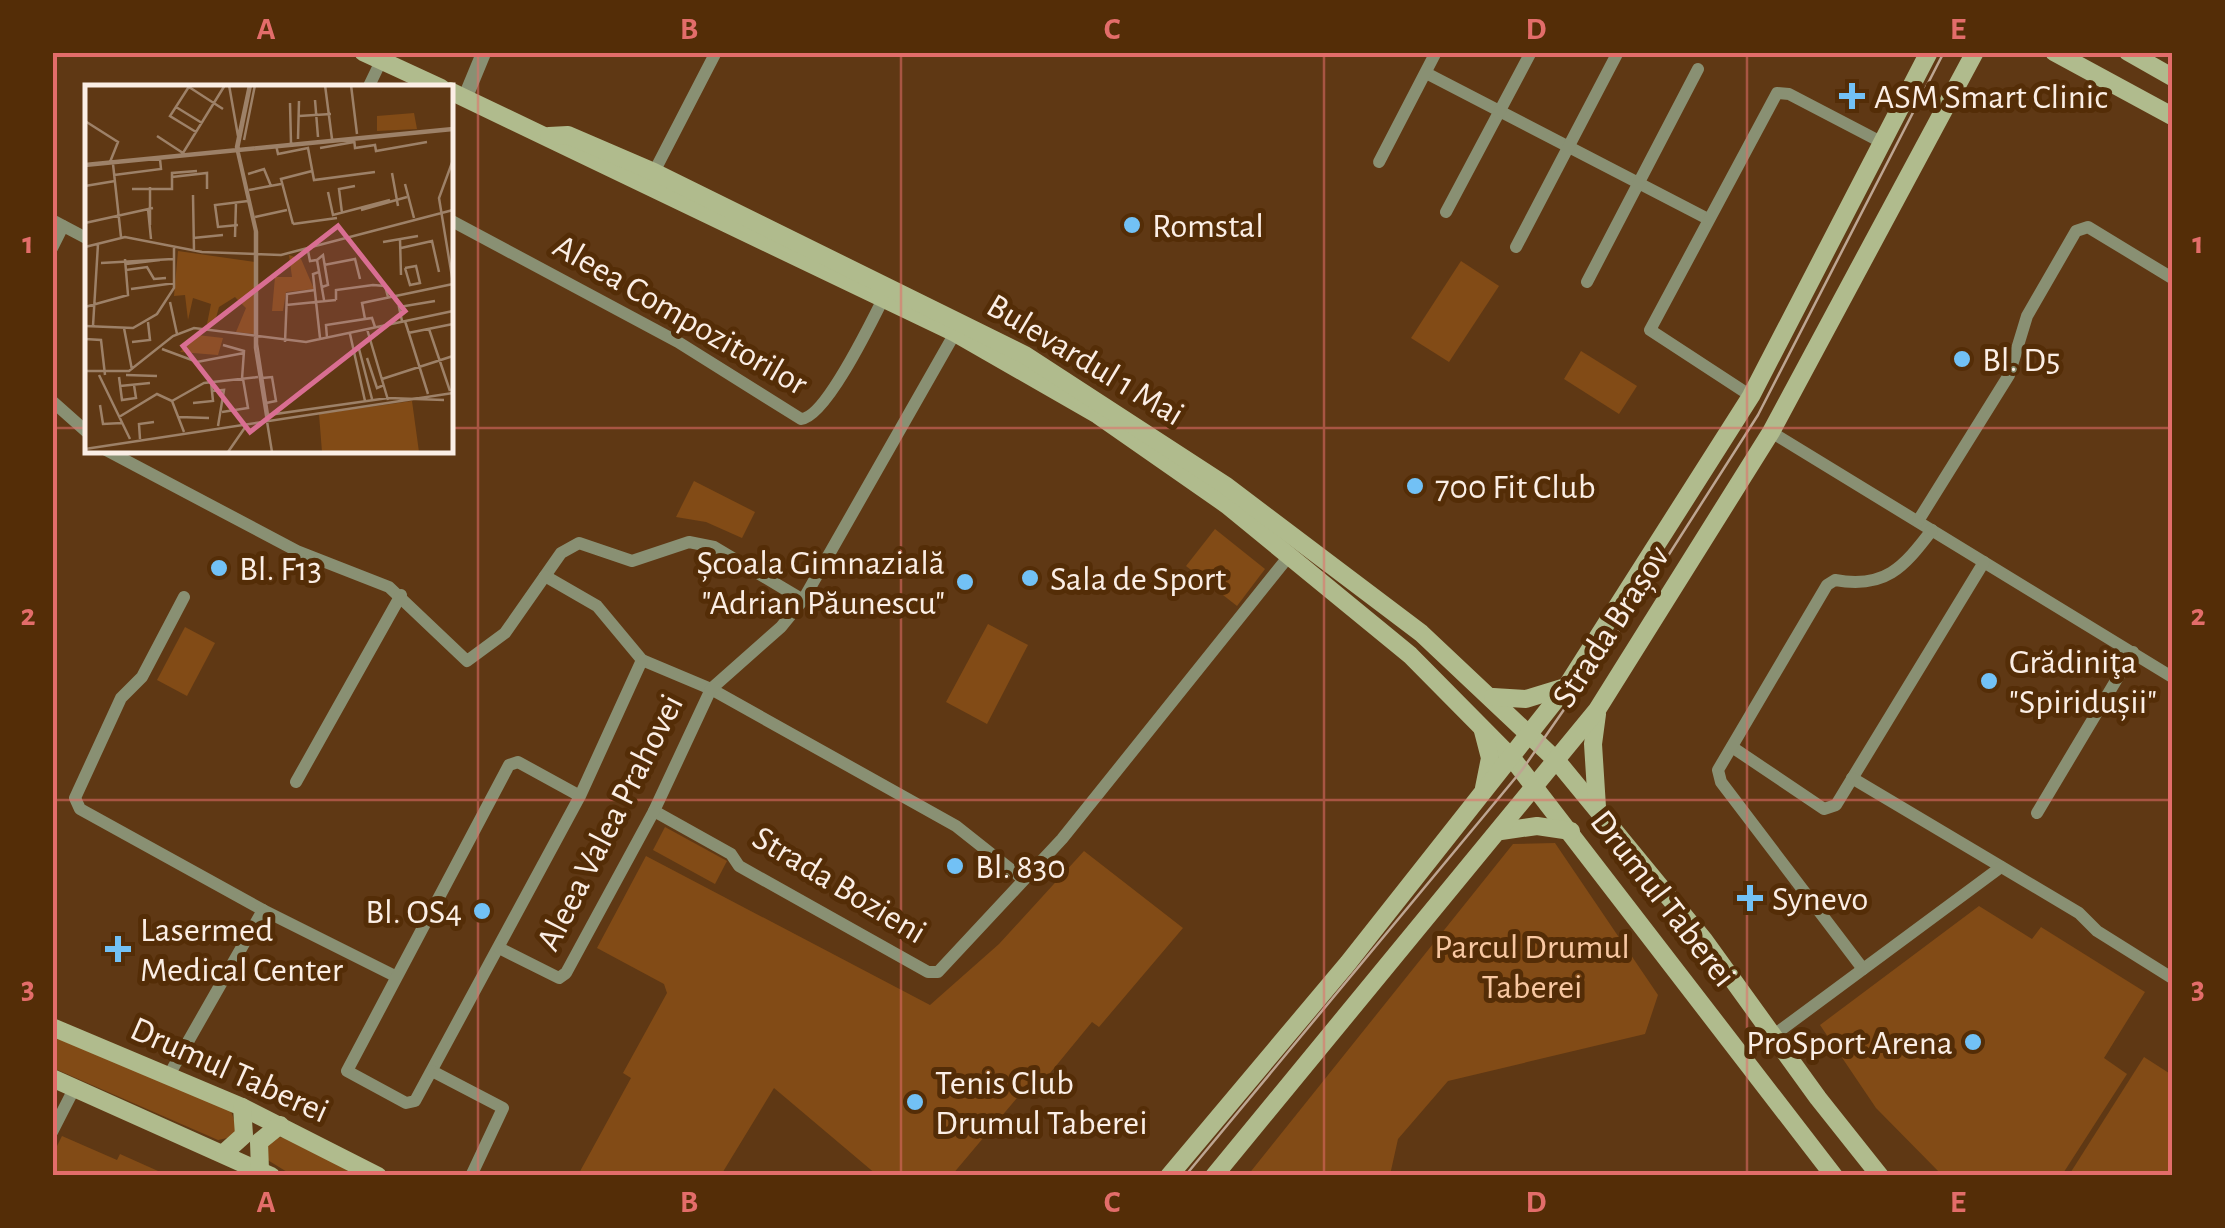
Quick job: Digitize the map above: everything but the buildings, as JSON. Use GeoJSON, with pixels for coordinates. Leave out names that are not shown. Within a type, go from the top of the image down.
{"type":"FeatureCollection","features":[{"type":"Feature","properties":{"kind":"main road"},"geometry":{"type":"LineString","coordinates":[[363,52],[434,85]]}},
{"type":"Feature","properties":{"kind":"main road","name":"Strada Brașov"},"geometry":{"type":"LineString","coordinates":[[1169,1176],[1337,976],[1566,687],[1751,396],[1928,52]]}},
{"type":"Feature","properties":{"kind":"main road","name":"Strada Brașov"},"geometry":{"type":"LineString","coordinates":[[1214,1176],[1537,788],[1597,710],[1771,432],[1975,52]]}},
{"type":"Feature","properties":{"kind":"main road"},"geometry":{"type":"LineString","coordinates":[[2054,52],[2172,116]]}},
{"type":"Feature","properties":{"kind":"main road"},"geometry":{"type":"LineString","coordinates":[[2128,52],[2172,77]]}},
{"type":"Feature","properties":{"kind":"main road","name":"Bulevardul 1 Mai"},"geometry":{"type":"LineString","coordinates":[[457,95],[884,297],[1098,415],[1226,505],[1410,655],[1512,758]]}},
{"type":"Feature","properties":{"kind":"main road","name":"Bulevardul 1 Mai"},"geometry":{"type":"LineString","coordinates":[[550,136],[568,135],[654,172],[940,310],[1098,399],[1270,517],[1421,632],[1532,734]]}},
{"type":"Feature","properties":{"kind":"main road"},"geometry":{"type":"LineString","coordinates":[[1493,697],[1526,699],[1566,687]]}},
{"type":"Feature","properties":{"kind":"main road"},"geometry":{"type":"LineString","coordinates":[[1596,808],[1593,744],[1597,710]]}},
{"type":"Feature","properties":{"kind":"main road"},"geometry":{"type":"LineString","coordinates":[[1482,726],[1490,758],[1482,794]]}},
{"type":"Feature","properties":{"kind":"main road","name":"Drumul Taberei"},"geometry":{"type":"LineString","coordinates":[[1532,734],[1596,808],[1880,1176]]}},
{"type":"Feature","properties":{"kind":"main road","name":"Drumul Taberei"},"geometry":{"type":"LineString","coordinates":[[1512,758],[1834,1176]]}},
{"type":"Feature","properties":{"kind":"main road"},"geometry":{"type":"LineString","coordinates":[[1501,831],[1537,826],[1571,831]]}},
{"type":"Feature","properties":{"kind":"main road","name":"Drumul Taberei"},"geometry":{"type":"LineString","coordinates":[[52,1027],[242,1107],[378,1176]]}},
{"type":"Feature","properties":{"kind":"main road"},"geometry":{"type":"LineString","coordinates":[[52,1078],[266,1173]]}},
{"type":"Feature","properties":{"kind":"main road"},"geometry":{"type":"LineString","coordinates":[[224,1153],[244,1135],[242,1107]]}},
{"type":"Feature","properties":{"kind":"main road"},"geometry":{"type":"LineString","coordinates":[[266,1173],[259,1142],[280,1126]]}},
{"type":"Feature","properties":{"kind":"street"},"geometry":{"type":"LineString","coordinates":[[457,95],[484,52]]}},
{"type":"Feature","properties":{"kind":"street"},"geometry":{"type":"LineString","coordinates":[[654,172],[716,52]]}},
{"type":"Feature","properties":{"kind":"street"},"geometry":{"type":"LineString","coordinates":[[1379,162],[1436,52]]}},
{"type":"Feature","properties":{"kind":"street"},"geometry":{"type":"LineString","coordinates":[[1446,212],[1531,52]]}},
{"type":"Feature","properties":{"kind":"street"},"geometry":{"type":"LineString","coordinates":[[1516,246],[1618,52]]}},
{"type":"Feature","properties":{"kind":"street"},"geometry":{"type":"LineString","coordinates":[[369,85],[381,61]]}},
{"type":"Feature","properties":{"kind":"street"},"geometry":{"type":"LineString","coordinates":[[1587,282],[1698,68]]}},
{"type":"Feature","properties":{"kind":"street"},"geometry":{"type":"LineString","coordinates":[[1426,73],[1708,219]]}},
{"type":"Feature","properties":{"kind":"street"},"geometry":{"type":"LineString","coordinates":[[1751,396],[1650,330],[1708,219],[1777,93],[1789,94],[1883,144]]}},
{"type":"Feature","properties":{"kind":"street","name":"Aleea Compozitorilor"},"geometry":{"type":"LineString","coordinates":[[452,221],[678,342],[801,419],[808,419],[823,400],[884,297]]}},
{"type":"Feature","properties":{"kind":"street"},"geometry":{"type":"LineString","coordinates":[[52,248],[58,223],[85,237]]}},
{"type":"Feature","properties":{"kind":"street"},"geometry":{"type":"LineString","coordinates":[[1918,522],[2008,375],[2027,316],[2082,226],[2172,278]]}},
{"type":"Feature","properties":{"kind":"street","name":"Aleea Valea Prahovei"},"geometry":{"type":"LineString","coordinates":[[396,976],[347,1071],[406,1103],[415,1100],[499,948],[563,976],[654,810],[711,689],[781,628],[803,600],[954,333]]}},
{"type":"Feature","properties":{"kind":"street"},"geometry":{"type":"LineString","coordinates":[[52,402],[85,431]]}},
{"type":"Feature","properties":{"kind":"street"},"geometry":{"type":"LineString","coordinates":[[1771,432],[2172,677]]}},
{"type":"Feature","properties":{"kind":"street"},"geometry":{"type":"LineString","coordinates":[[110,452],[297,552],[400,595],[467,661],[505,632],[561,553],[580,543],[632,561],[690,542],[739,560],[803,600]]}},
{"type":"Feature","properties":{"kind":"street"},"geometry":{"type":"LineString","coordinates":[[1863,969],[1721,782],[1718,770],[1827,585],[1835,580],[1862,585],[1892,574],[1932,530]]}},
{"type":"Feature","properties":{"kind":"street","name":"Strada Bozieni"},"geometry":{"type":"LineString","coordinates":[[654,810],[731,854],[739,866],[923,970],[940,970],[1062,840],[1289,556]]}},
{"type":"Feature","properties":{"kind":"street"},"geometry":{"type":"LineString","coordinates":[[1732,746],[1824,808],[1836,805],[1984,562]]}},
{"type":"Feature","properties":{"kind":"street","name":"Aleea Valea Prahovei"},"geometry":{"type":"LineString","coordinates":[[545,576],[596,606],[642,660],[711,689]]}},
{"type":"Feature","properties":{"kind":"street"},"geometry":{"type":"LineString","coordinates":[[296,782],[400,595]]}},
{"type":"Feature","properties":{"kind":"street"},"geometry":{"type":"LineString","coordinates":[[184,596],[142,677],[120,698],[75,798],[80,808],[263,910],[396,976],[513,761],[580,796]]}},
{"type":"Feature","properties":{"kind":"street"},"geometry":{"type":"LineString","coordinates":[[2037,813],[2132,652]]}},
{"type":"Feature","properties":{"kind":"street"},"geometry":{"type":"LineString","coordinates":[[499,948],[580,796],[642,660]]}},
{"type":"Feature","properties":{"kind":"street"},"geometry":{"type":"LineString","coordinates":[[711,689],[956,826],[1023,879]]}},
{"type":"Feature","properties":{"kind":"street"},"geometry":{"type":"LineString","coordinates":[[1852,778],[2001,867],[2172,978]]}},
{"type":"Feature","properties":{"kind":"street"},"geometry":{"type":"LineString","coordinates":[[1774,1035],[2001,867]]}},
{"type":"Feature","properties":{"kind":"street"},"geometry":{"type":"LineString","coordinates":[[169,1074],[263,910]]}},
{"type":"Feature","properties":{"kind":"street"},"geometry":{"type":"LineString","coordinates":[[432,1071],[502,1108],[502,1116],[472,1176]]}},
{"type":"Feature","properties":{"kind":"street"},"geometry":{"type":"LineString","coordinates":[[52,1132],[75,1087]]}},
{"type":"Feature","properties":{"kind":"green space"},"geometry":{"type":"Polygon","coordinates":[[[1461,261],[1499,286],[1449,362],[1411,338],[1461,261]]]}},
{"type":"Feature","properties":{"kind":"green space"},"geometry":{"type":"Polygon","coordinates":[[[1581,351],[1637,386],[1619,414],[1564,379],[1581,351]]]}},
{"type":"Feature","properties":{"kind":"green space"},"geometry":{"type":"Polygon","coordinates":[[[694,481],[755,512],[742,538],[706,522],[676,517],[694,481]]]}},
{"type":"Feature","properties":{"kind":"green space"},"geometry":{"type":"Polygon","coordinates":[[[1215,529],[1265,569],[1237,606],[1186,566],[1215,529]]]}},
{"type":"Feature","properties":{"kind":"green space"},"geometry":{"type":"Polygon","coordinates":[[[988,624],[1028,645],[987,724],[946,702],[988,624]]]}},
{"type":"Feature","properties":{"kind":"green space"},"geometry":{"type":"Polygon","coordinates":[[[185,627],[215,643],[187,696],[157,680],[185,627]]]}},
{"type":"Feature","properties":{"kind":"green space"},"geometry":{"type":"Polygon","coordinates":[[[665,827],[727,861],[715,884],[653,850],[665,827]]]}},
{"type":"Feature","properties":{"kind":"green space","name":"Parcul Drumul Taberei"},"geometry":{"type":"Polygon","coordinates":[[[1555,843],[1658,995],[1645,1034],[1448,1081],[1398,1139],[1390,1175],[1248,1175],[1513,844],[1555,843]]]}},
{"type":"Feature","properties":{"kind":"green space"},"geometry":{"type":"Polygon","coordinates":[[[1084,851],[1183,928],[1099,1027],[1092,1022],[1041,1084],[1033,1079],[952,1175],[877,1175],[774,1088],[721,1175],[578,1175],[631,1078],[623,1073],[667,993],[664,984],[597,948],[646,856],[930,1005],[999,944],[1084,851]]]}},
{"type":"Feature","properties":{"kind":"green space","name":"ProSport Arena"},"geometry":{"type":"Polygon","coordinates":[[[1979,906],[2032,939],[2041,927],[2145,992],[2104,1058],[2127,1074],[2062,1175],[1942,1175],[1876,1108],[1820,1025],[1979,906]]]}},
{"type":"Feature","properties":{"kind":"green space"},"geometry":{"type":"Polygon","coordinates":[[[52,1036],[231,1111],[237,1129],[232,1137],[218,1140],[53,1068],[52,1036]]]}},
{"type":"Feature","properties":{"kind":"green space"},"geometry":{"type":"Polygon","coordinates":[[[2144,1057],[2172,1075],[2172,1175],[2069,1175],[2144,1057]]]}},
{"type":"Feature","properties":{"kind":"green space"},"geometry":{"type":"Polygon","coordinates":[[[62,1136],[117,1160],[120,1154],[167,1175],[53,1175],[53,1154],[62,1136]]]}},
{"type":"Feature","properties":{"kind":"green space"},"geometry":{"type":"Polygon","coordinates":[[[278,1137],[361,1175],[292,1175],[266,1159],[266,1147],[278,1137]]]}},
{"type":"Feature","properties":{"kind":"tram line"},"geometry":{"type":"LineString","coordinates":[[1185,1176],[1522,770],[1636,606],[1758,415],[1944,52]]}},
{"type":"Feature","properties":{"kind":"place","name":"ASM Smart Clinic"},"geometry":{"type":"Point","coordinates":[1852,96]}},
{"type":"Feature","properties":{"kind":"place","name":"Romstal"},"geometry":{"type":"Point","coordinates":[1132,225]}},
{"type":"Feature","properties":{"kind":"place","name":"Bl. D5"},"geometry":{"type":"Point","coordinates":[1962,359]}},
{"type":"Feature","properties":{"kind":"place","name":"700 Fit Club"},"geometry":{"type":"Point","coordinates":[1415,486]}},
{"type":"Feature","properties":{"kind":"place","name":"Bl. F13"},"geometry":{"type":"Point","coordinates":[219,568]}},
{"type":"Feature","properties":{"kind":"place","name":"Sala de Sport"},"geometry":{"type":"Point","coordinates":[1030,578]}},
{"type":"Feature","properties":{"kind":"place","name":"Școala Gimnazială \"Adrian Păunescu\""},"geometry":{"type":"Point","coordinates":[965,582]}},
{"type":"Feature","properties":{"kind":"place","name":"Grădiniţa \"Spiridușii\""},"geometry":{"type":"Point","coordinates":[1989,681]}},
{"type":"Feature","properties":{"kind":"place","name":"Bl. 830"},"geometry":{"type":"Point","coordinates":[955,866]}},
{"type":"Feature","properties":{"kind":"place","name":"Synevo"},"geometry":{"type":"Point","coordinates":[1750,898]}},
{"type":"Feature","properties":{"kind":"place","name":"Bl. OS4"},"geometry":{"type":"Point","coordinates":[482,911]}},
{"type":"Feature","properties":{"kind":"place","name":"Lasermed Medical Center"},"geometry":{"type":"Point","coordinates":[118,949]}},
{"type":"Feature","properties":{"kind":"place","name":"ProSport Arena"},"geometry":{"type":"Point","coordinates":[1973,1042]}},
{"type":"Feature","properties":{"kind":"place","name":"Tenis Club Drumul Taberei"},"geometry":{"type":"Point","coordinates":[915,1102]}}]}
